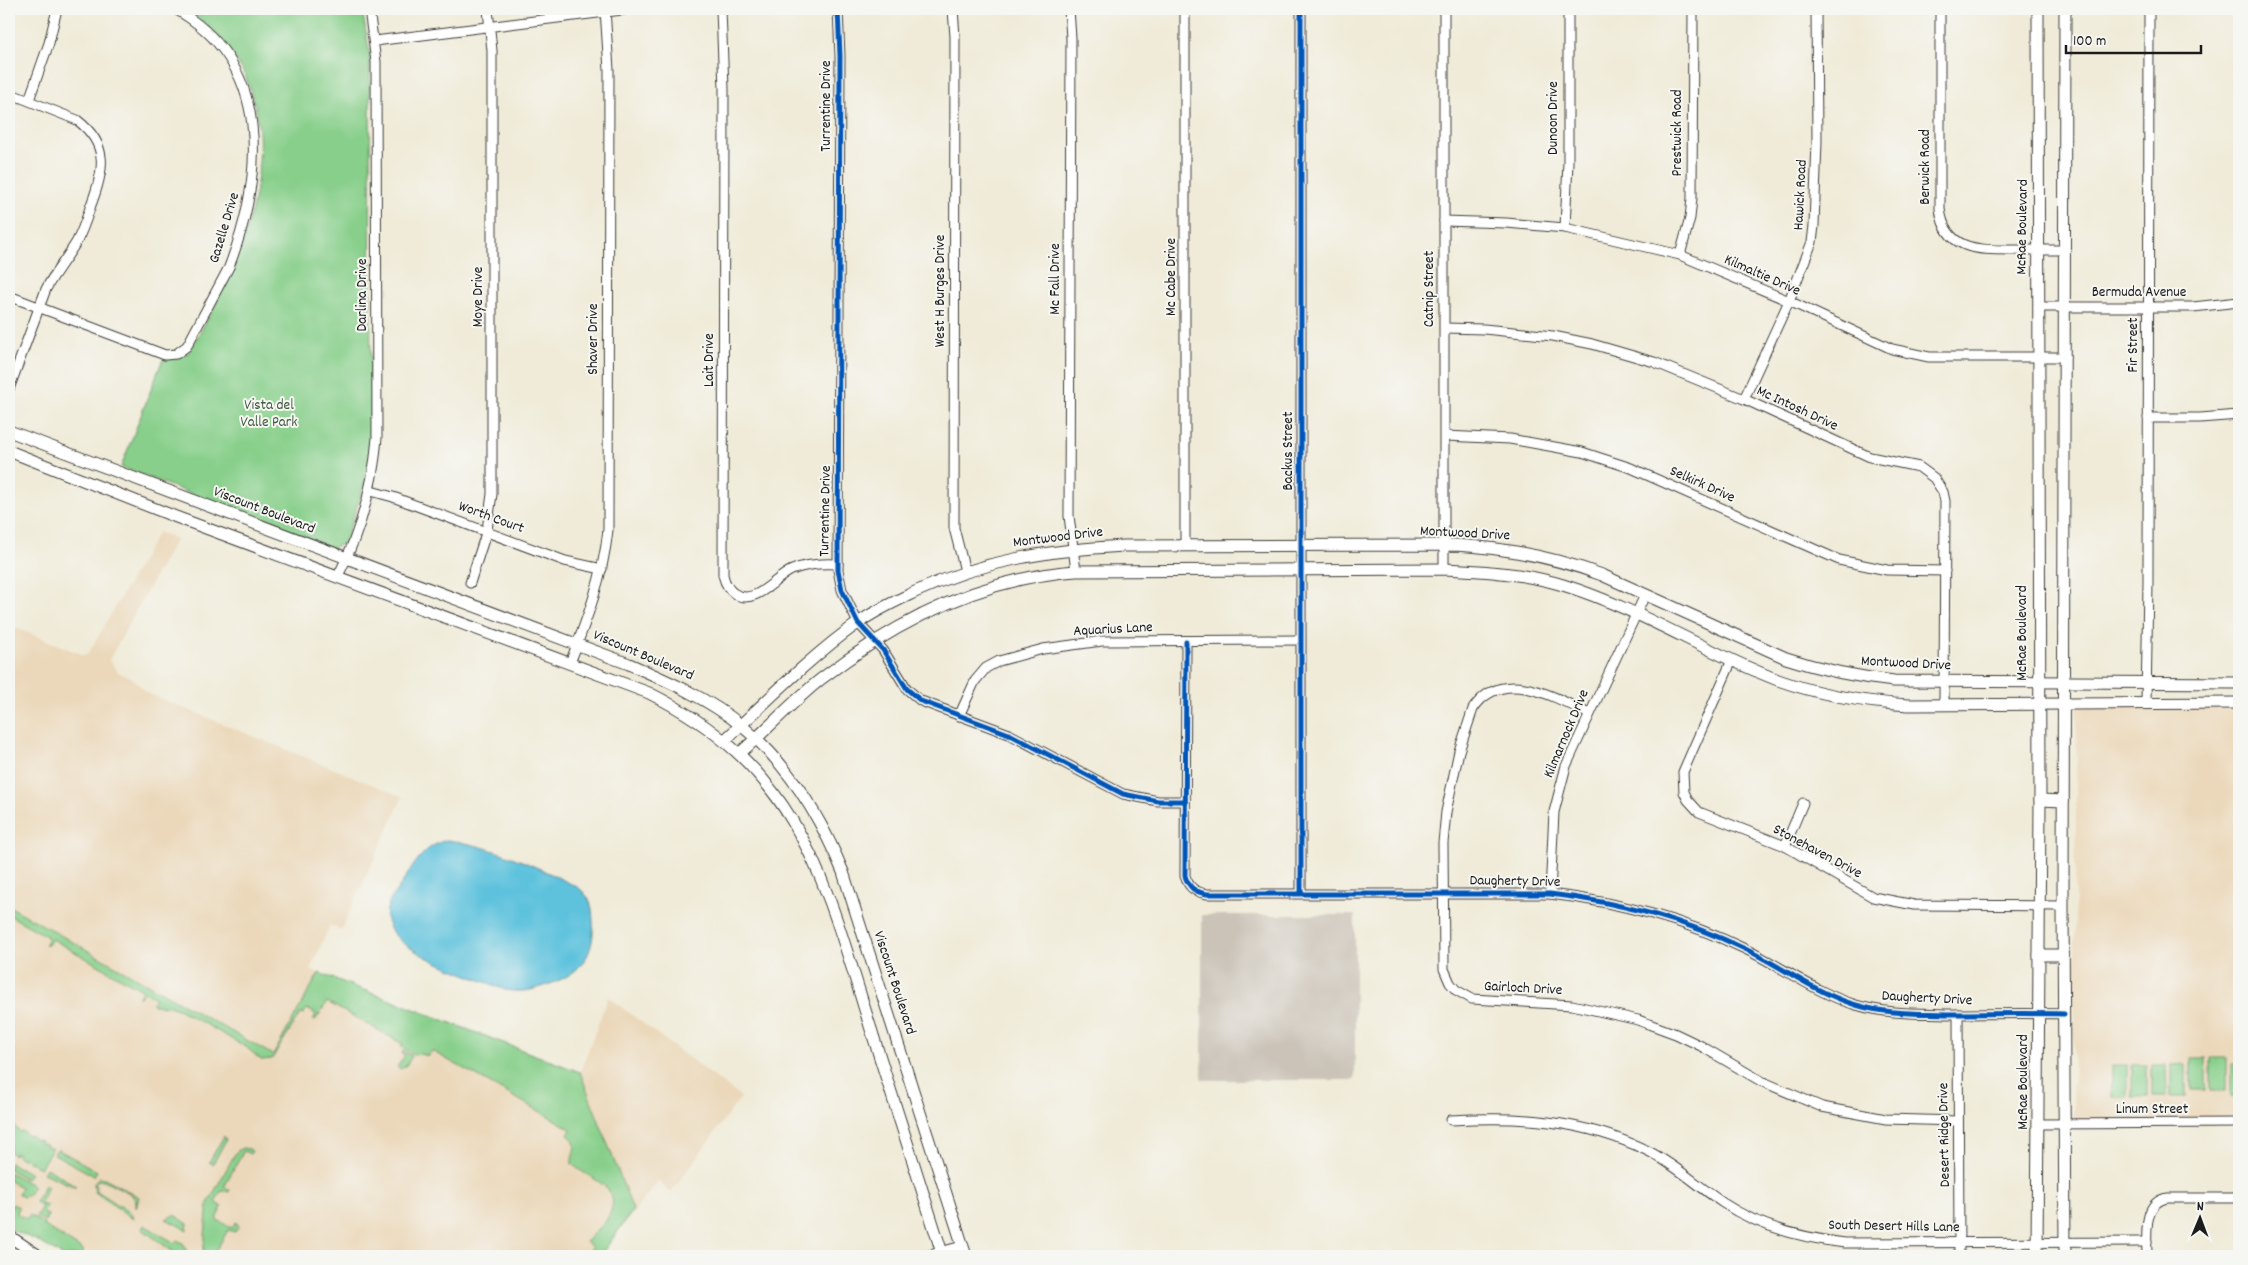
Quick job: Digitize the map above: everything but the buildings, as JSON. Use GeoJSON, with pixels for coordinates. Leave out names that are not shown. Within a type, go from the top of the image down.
{"type":"FeatureCollection","features":[{"type":"Feature","properties":{"kind":"main road","name":"McRae Boulevard"},"geometry":{"type":"LineString","coordinates":[[2037,1256],[2040,800],[2038,682],[2038,9]]}},
{"type":"Feature","properties":{"kind":"main road"},"geometry":{"type":"LineString","coordinates":[[2065,9],[2063,683],[2065,1256]]}},
{"type":"Feature","properties":{"kind":"main road","name":"Viscount Boulevard"},"geometry":{"type":"LineString","coordinates":[[9,431],[577,644],[662,678],[718,709],[741,725],[756,739],[798,790],[814,812],[834,850],[853,903],[964,1251]]}},
{"type":"Feature","properties":{"kind":"main road","name":"Viscount Boulevard"},"geometry":{"type":"LineString","coordinates":[[9,452],[176,517],[649,693],[696,719],[725,740],[740,753],[763,779],[793,820],[819,870],[834,910],[942,1254]]}},
{"type":"Feature","properties":{"kind":"main road","name":"Montwood Drive"},"geometry":{"type":"LineString","coordinates":[[725,740],[777,690],[858,623],[898,599],[965,571],[1019,557],[1074,549],[1185,546],[1444,546],[1494,548],[1549,558],[1602,575],[1771,652],[1814,667],[1894,681],[2239,683]]}},
{"type":"Feature","properties":{"kind":"main road"},"geometry":{"type":"LineString","coordinates":[[740,753],[820,680],[874,641],[919,616],[993,587],[1034,576],[1076,571],[1444,569],[1495,571],[1540,579],[1589,594],[1778,680],[1841,697],[1877,703],[1944,705],[2239,703]]}},
{"type":"Feature","properties":{"kind":"main road"},"geometry":{"type":"LineString","coordinates":[[2040,800],[2063,801]]}},
{"type":"Feature","properties":{"kind":"main road"},"geometry":{"type":"LineString","coordinates":[[834,910],[853,903]]}},
{"type":"Feature","properties":{"kind":"main road"},"geometry":{"type":"LineString","coordinates":[[2039,955],[2063,955]]}},
{"type":"Feature","properties":{"kind":"main road"},"geometry":{"type":"LineString","coordinates":[[889,1084],[909,1078]]}},
{"type":"Feature","properties":{"kind":"main road"},"geometry":{"type":"LineString","coordinates":[[9,1236],[39,1256]]}},
{"type":"Feature","properties":{"kind":"street"},"geometry":{"type":"LineString","coordinates":[[29,100],[49,43],[57,9]]}},
{"type":"Feature","properties":{"kind":"street","name":"Gazelle Drive"},"geometry":{"type":"LineString","coordinates":[[40,307],[172,355],[182,351],[187,346],[229,267],[243,224],[250,192],[253,165],[251,113],[246,90],[227,56],[210,35],[193,20],[175,9]]}},
{"type":"Feature","properties":{"kind":"street","name":"Darlina Drive"},"geometry":{"type":"LineString","coordinates":[[338,576],[347,558],[370,491],[377,438],[375,41],[369,9]]}},
{"type":"Feature","properties":{"kind":"street","name":"Moye Drive"},"geometry":{"type":"LineString","coordinates":[[470,583],[487,530],[492,494],[492,51],[488,9]]}},
{"type":"Feature","properties":{"kind":"street"},"geometry":{"type":"LineString","coordinates":[[375,41],[606,10],[630,9]]}},
{"type":"Feature","properties":{"kind":"street","name":"Lait Drive"},"geometry":{"type":"LineString","coordinates":[[721,9],[724,89],[723,575],[730,591],[748,597],[760,593],[778,578],[792,570],[818,564],[838,564]]}},
{"type":"Feature","properties":{"kind":"street","name":"Turrentine Drive"},"geometry":{"type":"LineString","coordinates":[[838,9],[840,66],[838,564],[842,590],[858,623],[891,661],[907,689],[915,697],[932,707],[1015,737],[1123,794],[1158,800],[1184,801]]}},
{"type":"Feature","properties":{"kind":"street","name":"West H Burges Drive"},"geometry":{"type":"LineString","coordinates":[[953,9],[955,37],[954,528],[965,571]]}},
{"type":"Feature","properties":{"kind":"street","name":"Mc Fall Drive"},"geometry":{"type":"LineString","coordinates":[[1069,9],[1071,38],[1069,516],[1076,571]]}},
{"type":"Feature","properties":{"kind":"street","name":"Mc Cabe Drive"},"geometry":{"type":"LineString","coordinates":[[1185,9],[1185,546]]}},
{"type":"Feature","properties":{"kind":"street","name":"Backus Street"},"geometry":{"type":"LineString","coordinates":[[1301,9],[1301,893]]}},
{"type":"Feature","properties":{"kind":"street","name":"Catnip Street"},"geometry":{"type":"LineString","coordinates":[[1444,9],[1444,569]]}},
{"type":"Feature","properties":{"kind":"street","name":"Dunoon Drive"},"geometry":{"type":"LineString","coordinates":[[1565,228],[1568,9]]}},
{"type":"Feature","properties":{"kind":"street","name":"Prestwick Road"},"geometry":{"type":"LineString","coordinates":[[1680,255],[1688,228],[1692,198],[1692,9]]}},
{"type":"Feature","properties":{"kind":"street","name":"Hawick Road"},"geometry":{"type":"LineString","coordinates":[[1744,399],[1789,302],[1807,258],[1814,226],[1817,141],[1816,9]]}},
{"type":"Feature","properties":{"kind":"street","name":"Berwick Road"},"geometry":{"type":"LineString","coordinates":[[1940,9],[1940,209],[1944,225],[1958,242],[1977,250],[2064,250]]}},
{"type":"Feature","properties":{"kind":"street","name":"Fir Street"},"geometry":{"type":"LineString","coordinates":[[2146,703],[2149,9]]}},
{"type":"Feature","properties":{"kind":"street","name":"Shaver Drive"},"geometry":{"type":"LineString","coordinates":[[570,663],[602,568],[608,530],[609,70],[606,10]]}},
{"type":"Feature","properties":{"kind":"street"},"geometry":{"type":"LineString","coordinates":[[9,93],[77,120],[94,138],[102,160],[100,181],[78,240],[53,275],[9,389]]}},
{"type":"Feature","properties":{"kind":"street","name":"Kilmaltie Drive"},"geometry":{"type":"LineString","coordinates":[[1444,221],[1506,223],[1565,228],[1680,255],[1892,349],[1912,355],[1929,357],[2064,357]]}},
{"type":"Feature","properties":{"kind":"street"},"geometry":{"type":"LineString","coordinates":[[9,296],[40,307]]}},
{"type":"Feature","properties":{"kind":"street","name":"Bermuda Avenue"},"geometry":{"type":"LineString","coordinates":[[2038,307],[2194,307],[2239,302]]}},
{"type":"Feature","properties":{"kind":"street","name":"Mc Intosh Drive"},"geometry":{"type":"LineString","coordinates":[[1444,328],[1515,331],[1592,344],[1654,362],[1744,399],[1870,457],[1909,464],[1927,472],[1938,483],[1945,501],[1944,705]]}},
{"type":"Feature","properties":{"kind":"street"},"geometry":{"type":"LineString","coordinates":[[2148,418],[2200,418],[2239,415]]}},
{"type":"Feature","properties":{"kind":"street","name":"Selkirk Drive"},"geometry":{"type":"LineString","coordinates":[[1445,436],[1510,439],[1582,452],[1631,468],[1839,560],[1888,570],[1945,571]]}},
{"type":"Feature","properties":{"kind":"street","name":"Worth Court"},"geometry":{"type":"LineString","coordinates":[[370,491],[393,496],[565,560],[602,568]]}},
{"type":"Feature","properties":{"kind":"street","name":"Kilmarnock Drive"},"geometry":{"type":"LineString","coordinates":[[1550,894],[1551,836],[1559,789],[1566,766],[1645,595]]}},
{"type":"Feature","properties":{"kind":"street","name":"Aquarius Lane"},"geometry":{"type":"LineString","coordinates":[[959,716],[979,675],[999,661],[1044,649],[1079,644],[1126,641],[1300,640]]}},
{"type":"Feature","properties":{"kind":"street","name":"Daugherty Drive"},"geometry":{"type":"LineString","coordinates":[[1186,642],[1185,876],[1191,888],[1198,892],[1207,894],[1550,894],[1617,904],[1690,925],[1765,958],[1828,994],[1858,1006],[1904,1013],[2064,1014]]}},
{"type":"Feature","properties":{"kind":"street","name":"Stonehaven Drive"},"geometry":{"type":"LineString","coordinates":[[1732,660],[1683,772],[1684,792],[1694,808],[1705,816],[1785,846],[1858,890],[1883,900],[1914,905],[2063,906]]}},
{"type":"Feature","properties":{"kind":"street","name":"Gairloch Drive"},"geometry":{"type":"LineString","coordinates":[[1589,714],[1551,696],[1510,686],[1489,692],[1479,701],[1466,727],[1451,781],[1443,843],[1444,969],[1450,983],[1456,990],[1472,999],[1572,1005],[1638,1020],[1676,1034],[1701,1046],[1761,1081],[1822,1107],[1886,1119],[1958,1121]]}},
{"type":"Feature","properties":{"kind":"street"},"geometry":{"type":"LineString","coordinates":[[1785,846],[1804,803]]}},
{"type":"Feature","properties":{"kind":"street","name":"Desert Ridge Drive"},"geometry":{"type":"LineString","coordinates":[[1958,1014],[1959,1256]]}},
{"type":"Feature","properties":{"kind":"street","name":"South Desert Hills Lane"},"geometry":{"type":"LineString","coordinates":[[1451,1120],[1541,1120],[1595,1129],[1642,1148],[1675,1166],[1713,1196],[1745,1215],[1793,1234],[1845,1242],[2147,1242]]}},
{"type":"Feature","properties":{"kind":"street","name":"Linum Street"},"geometry":{"type":"LineString","coordinates":[[2039,1124],[2239,1123]]}},
{"type":"Feature","properties":{"kind":"street"},"geometry":{"type":"LineString","coordinates":[[2147,1256],[2148,1214],[2152,1206],[2158,1201],[2168,1198],[2239,1198]]}},
{"type":"Feature","properties":{"kind":"street"},"geometry":{"type":"LineString","coordinates":[[926,1256],[964,1251]]}},
{"type":"Feature","properties":{"kind":"shaded area"},"geometry":{"type":"Polygon","coordinates":[[[158,532],[176,539],[109,660],[118,672],[132,678],[147,693],[403,797],[341,930],[330,925],[310,970],[580,1072],[608,997],[741,1097],[671,1193],[658,1181],[600,1256],[63,1256],[36,1240],[9,1229],[9,625],[83,655],[88,654],[158,532]]]}},
{"type":"Feature","properties":{"kind":"shaded area"},"geometry":{"type":"Polygon","coordinates":[[[2077,704],[2239,709],[2239,1123],[2073,1125],[2077,704]]]}},
{"type":"Feature","properties":{"kind":"shaded area"},"geometry":{"type":"Polygon","coordinates":[[[1202,915],[1355,915],[1355,1080],[1202,1080],[1202,915]]]}},
{"type":"Feature","properties":{"kind":"green space","name":"Vista del Valle Park"},"geometry":{"type":"Polygon","coordinates":[[[187,9],[362,9],[370,55],[371,438],[368,473],[345,543],[332,548],[121,467],[162,361],[187,354],[222,291],[237,257],[249,221],[257,184],[260,148],[256,112],[246,78],[235,58],[221,40],[187,9]]]}},
{"type":"Feature","properties":{"kind":"green space"},"geometry":{"type":"Polygon","coordinates":[[[9,906],[273,1055],[319,973],[580,1072],[633,1210],[600,1256],[587,1256],[592,1247],[586,1242],[605,1222],[611,1210],[612,1200],[610,1192],[604,1186],[572,1164],[575,1145],[568,1135],[571,1129],[432,1051],[428,1056],[414,1055],[401,1047],[403,1044],[327,1002],[315,1021],[313,1020],[316,1014],[307,1009],[303,1014],[300,1014],[272,1059],[261,1060],[246,1047],[180,1010],[169,1006],[153,1005],[152,1003],[155,998],[145,992],[139,998],[142,990],[52,939],[48,945],[45,944],[48,937],[9,915],[9,906]]]}},
{"type":"Feature","properties":{"kind":"green space"},"geometry":{"type":"Polygon","coordinates":[[[403,1051],[412,1056],[405,1067],[399,1069],[397,1067],[405,1055],[402,1054],[403,1051]]]}},
{"type":"Feature","properties":{"kind":"green space"},"geometry":{"type":"Polygon","coordinates":[[[2191,1058],[2206,1058],[2206,1090],[2191,1090],[2191,1058]]]}},
{"type":"Feature","properties":{"kind":"green space"},"geometry":{"type":"Polygon","coordinates":[[[2211,1058],[2226,1058],[2226,1090],[2211,1090],[2211,1058]]]}},
{"type":"Feature","properties":{"kind":"green space"},"geometry":{"type":"Polygon","coordinates":[[[2186,1064],[2186,1097],[2171,1097],[2171,1065],[2186,1064]]]}},
{"type":"Feature","properties":{"kind":"green space"},"geometry":{"type":"Polygon","coordinates":[[[2112,1065],[2127,1065],[2127,1097],[2112,1097],[2112,1065]]]}},
{"type":"Feature","properties":{"kind":"green space"},"geometry":{"type":"Polygon","coordinates":[[[2132,1065],[2147,1065],[2147,1097],[2132,1097],[2132,1065]]]}},
{"type":"Feature","properties":{"kind":"green space"},"geometry":{"type":"Polygon","coordinates":[[[2152,1065],[2166,1065],[2167,1097],[2152,1097],[2152,1065]]]}},
{"type":"Feature","properties":{"kind":"green space"},"geometry":{"type":"Polygon","coordinates":[[[2231,1065],[2239,1065],[2239,1097],[2231,1097],[2231,1065]]]}},
{"type":"Feature","properties":{"kind":"green space"},"geometry":{"type":"Polygon","coordinates":[[[10,1124],[13,1129],[15,1127],[20,1132],[22,1131],[28,1136],[33,1137],[33,1139],[41,1141],[40,1143],[47,1145],[47,1147],[52,1148],[40,1169],[39,1166],[36,1167],[30,1161],[29,1163],[23,1157],[22,1159],[17,1156],[18,1154],[14,1155],[10,1152],[10,1124]]]}},
{"type":"Feature","properties":{"kind":"green space"},"geometry":{"type":"Polygon","coordinates":[[[224,1136],[226,1140],[213,1164],[209,1162],[224,1136]]]}},
{"type":"Feature","properties":{"kind":"green space"},"geometry":{"type":"Polygon","coordinates":[[[242,1148],[250,1149],[252,1152],[250,1154],[244,1151],[224,1186],[230,1190],[229,1192],[222,1190],[215,1202],[222,1207],[216,1219],[232,1228],[236,1222],[239,1226],[235,1232],[228,1230],[213,1256],[203,1256],[208,1203],[236,1152],[242,1148]]]}},
{"type":"Feature","properties":{"kind":"green space"},"geometry":{"type":"Polygon","coordinates":[[[57,1149],[97,1171],[94,1176],[54,1154],[57,1149]]]}},
{"type":"Feature","properties":{"kind":"green space"},"geometry":{"type":"Polygon","coordinates":[[[9,1162],[30,1173],[26,1179],[9,1169],[9,1162]]]}},
{"type":"Feature","properties":{"kind":"green space"},"geometry":{"type":"Polygon","coordinates":[[[46,1168],[75,1185],[75,1187],[43,1173],[46,1168]]]}},
{"type":"Feature","properties":{"kind":"green space"},"geometry":{"type":"Polygon","coordinates":[[[9,1172],[34,1186],[28,1195],[23,1197],[18,1194],[21,1187],[9,1181],[9,1172]]]}},
{"type":"Feature","properties":{"kind":"green space"},"geometry":{"type":"Polygon","coordinates":[[[99,1177],[105,1178],[139,1197],[136,1208],[136,1201],[131,1194],[104,1180],[95,1181],[99,1177]]]}},
{"type":"Feature","properties":{"kind":"green space"},"geometry":{"type":"Polygon","coordinates":[[[94,1183],[96,1184],[97,1191],[131,1213],[133,1219],[95,1192],[94,1183]]]}},
{"type":"Feature","properties":{"kind":"green space"},"geometry":{"type":"Polygon","coordinates":[[[45,1185],[48,1187],[40,1202],[47,1206],[43,1213],[48,1215],[45,1221],[36,1216],[42,1206],[35,1202],[45,1185]]]}},
{"type":"Feature","properties":{"kind":"green space"},"geometry":{"type":"Polygon","coordinates":[[[12,1204],[19,1207],[17,1214],[27,1219],[29,1215],[44,1223],[43,1225],[84,1251],[82,1256],[63,1256],[36,1240],[9,1229],[9,1209],[12,1204]]]}},
{"type":"Feature","properties":{"kind":"green space"},"geometry":{"type":"Polygon","coordinates":[[[175,1215],[188,1224],[187,1230],[166,1219],[175,1215]]]}},
{"type":"Feature","properties":{"kind":"green space"},"geometry":{"type":"Polygon","coordinates":[[[144,1225],[175,1243],[177,1240],[184,1244],[187,1254],[181,1256],[176,1254],[142,1229],[144,1225]]]}},
{"type":"Feature","properties":{"kind":"water"},"geometry":{"type":"Polygon","coordinates":[[[447,840],[499,852],[532,865],[579,888],[588,899],[591,907],[593,933],[588,953],[578,968],[561,980],[539,988],[522,991],[505,990],[457,971],[419,953],[392,932],[386,915],[390,900],[421,856],[432,846],[447,840]]]}},
{"type":"Feature","properties":{"kind":"cycle path"},"geometry":{"type":"LineString","coordinates":[[838,9],[840,56],[838,570],[842,590],[858,623],[883,650],[907,689],[921,701],[1009,734],[1123,794],[1158,801],[1185,801]]}},
{"type":"Feature","properties":{"kind":"cycle path"},"geometry":{"type":"LineString","coordinates":[[1301,9],[1301,893]]}},
{"type":"Feature","properties":{"kind":"cycle path"},"geometry":{"type":"LineString","coordinates":[[1186,642],[1185,876],[1188,884],[1199,892],[1207,894],[1550,894],[1575,897],[1650,913],[1722,938],[1759,956],[1827,994],[1867,1008],[1890,1012],[1946,1014],[2064,1014]]}}]}
